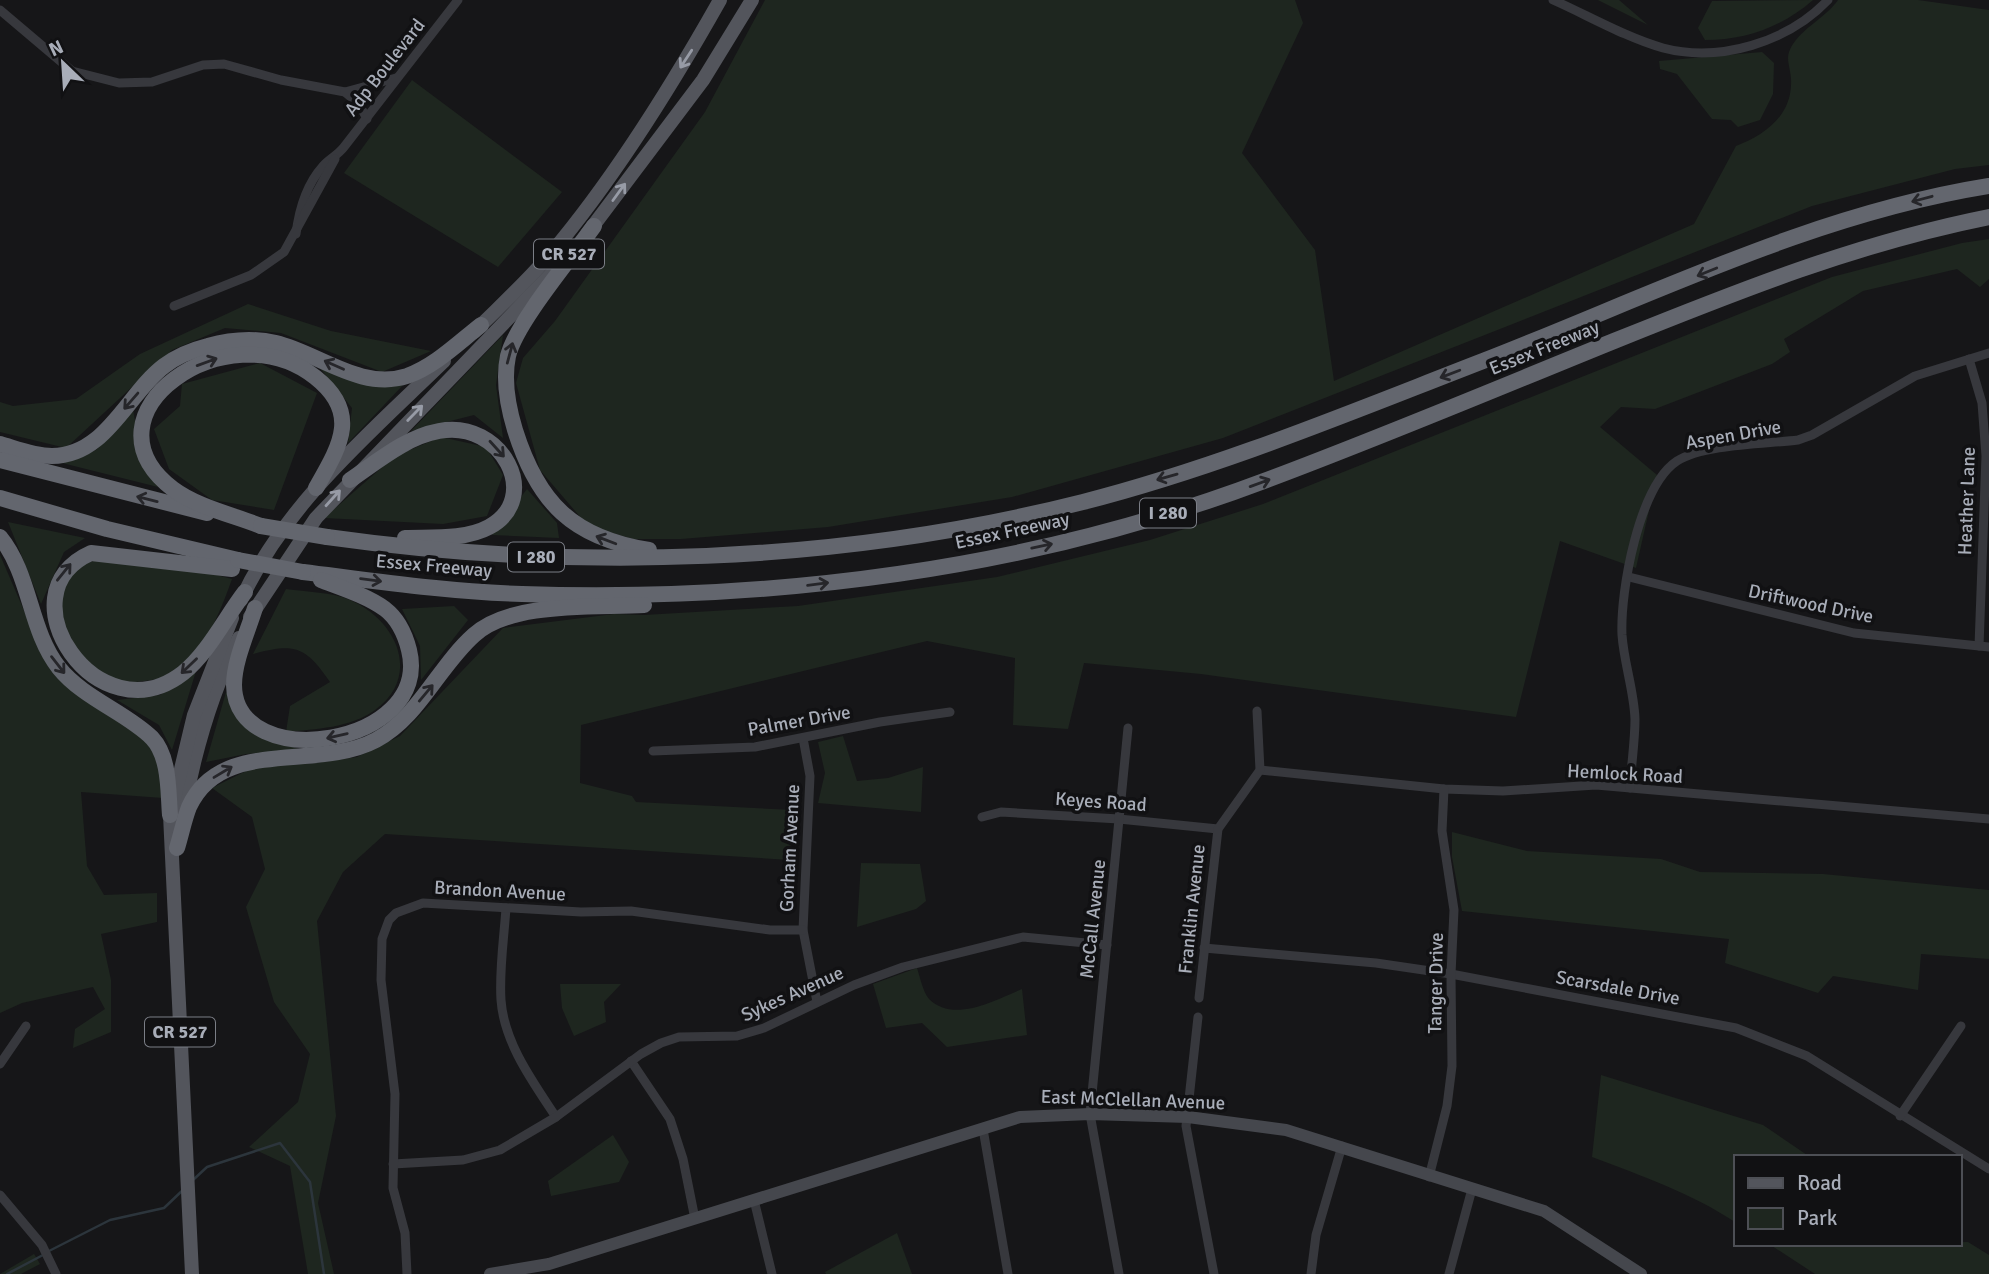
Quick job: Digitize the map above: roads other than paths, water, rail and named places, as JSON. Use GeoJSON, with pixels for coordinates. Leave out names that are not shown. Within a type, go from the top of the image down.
{"type":"FeatureCollection","features":[{"type":"Feature","properties":{"kind":"highway","name":"Essex Freeway"},"geometry":{"type":"LineString","coordinates":[[0,460],[261,526],[352,541],[485,555],[603,559],[746,553],[866,542],[970,525],[1082,502],[1212,465],[1750,255],[1870,213],[1944,193],[1989,186]]}},
{"type":"Feature","properties":{"kind":"highway","name":"Essex Freeway"},"geometry":{"type":"LineString","coordinates":[[0,498],[235,564],[516,594],[676,594],[780,588],[974,561],[1162,514],[1259,484],[1764,280],[1858,248],[1989,218]]}},
{"type":"Feature","properties":{"kind":"highway"},"geometry":{"type":"LineString","coordinates":[[594,226],[516,335],[509,355],[506,371],[511,417],[533,476],[555,509],[590,533],[611,542],[662,552],[746,553]]}},
{"type":"Feature","properties":{"kind":"highway"},"geometry":{"type":"LineString","coordinates":[[0,444],[53,456],[85,447],[106,431],[164,366],[207,346],[229,341],[262,340],[304,352],[369,379],[387,380],[423,369],[481,325]]}},
{"type":"Feature","properties":{"kind":"highway"},"geometry":{"type":"LineString","coordinates":[[261,526],[176,491],[161,479],[148,460],[142,430],[146,416],[160,391],[179,375],[224,356],[259,355],[295,365],[324,384],[334,395],[343,425],[333,458],[316,488]]}},
{"type":"Feature","properties":{"kind":"highway"},"geometry":{"type":"LineString","coordinates":[[351,480],[406,443],[437,431],[458,429],[476,433],[495,443],[510,466],[513,480],[506,510],[488,528],[448,537],[352,541]]}},
{"type":"Feature","properties":{"kind":"highway"},"geometry":{"type":"LineString","coordinates":[[0,537],[20,573],[44,641],[59,668],[85,691],[153,739],[167,774],[170,815]]}},
{"type":"Feature","properties":{"kind":"highway"},"geometry":{"type":"LineString","coordinates":[[235,564],[91,553],[72,563],[55,586],[53,610],[60,636],[75,661],[95,678],[120,689],[144,690],[173,679],[192,664],[244,592]]}},
{"type":"Feature","properties":{"kind":"highway"},"geometry":{"type":"LineString","coordinates":[[255,608],[234,685],[237,699],[250,720],[277,735],[316,740],[350,733],[377,720],[399,701],[410,675],[411,657],[400,626],[393,616],[374,603],[303,572]]}},
{"type":"Feature","properties":{"kind":"highway"},"geometry":{"type":"LineString","coordinates":[[177,848],[190,806],[207,782],[227,768],[248,761],[324,757],[377,739],[407,715],[473,635],[506,617],[524,612],[692,601],[780,588]]}},
{"type":"Feature","properties":{"kind":"main road","name":"CR 527"},"geometry":{"type":"LineString","coordinates":[[192,1274],[170,815],[194,715],[244,592],[267,555],[316,488],[552,252],[647,119],[720,0]]}},
{"type":"Feature","properties":{"kind":"main road"},"geometry":{"type":"LineString","coordinates":[[675,117],[742,0]]}},
{"type":"Feature","properties":{"kind":"main road","name":"CR 527"},"geometry":{"type":"LineString","coordinates":[[173,885],[192,764],[225,666],[255,608],[316,518],[594,226],[703,80],[752,0]]}},
{"type":"Feature","properties":{"kind":"street","name":"Adp Boulevard"},"geometry":{"type":"LineString","coordinates":[[174,306],[269,264],[285,252],[296,234],[298,216],[311,183],[367,119],[458,0]]}},
{"type":"Feature","properties":{"kind":"street"},"geometry":{"type":"LineString","coordinates":[[1553,0],[1663,48],[1701,51],[1735,49],[1790,31],[1828,0]]}},
{"type":"Feature","properties":{"kind":"street"},"geometry":{"type":"LineString","coordinates":[[0,10],[72,71],[95,78],[136,84],[203,65],[224,64],[281,80],[345,92],[396,78]]}},
{"type":"Feature","properties":{"kind":"street"},"geometry":{"type":"LineString","coordinates":[[345,92],[359,104],[367,119]]}},
{"type":"Feature","properties":{"kind":"street","name":"Aspen Drive"},"geometry":{"type":"LineString","coordinates":[[1630,788],[1634,719],[1622,633],[1629,577],[1639,529],[1650,496],[1662,475],[1676,462],[1705,452],[1812,436],[1915,376],[1989,353]]}},
{"type":"Feature","properties":{"kind":"street","name":"Heather Lane"},"geometry":{"type":"LineString","coordinates":[[1969,359],[1982,403],[1986,456],[1984,646]]}},
{"type":"Feature","properties":{"kind":"street","name":"Driftwood Drive"},"geometry":{"type":"LineString","coordinates":[[1629,577],[1854,633],[1984,646]]}},
{"type":"Feature","properties":{"kind":"street"},"geometry":{"type":"LineString","coordinates":[[1257,711],[1260,771]]}},
{"type":"Feature","properties":{"kind":"street","name":"Palmer Drive"},"geometry":{"type":"LineString","coordinates":[[653,751],[755,747],[880,722],[950,712]]}},
{"type":"Feature","properties":{"kind":"street","name":"McCall Avenue"},"geometry":{"type":"LineString","coordinates":[[1119,1274],[1090,1114],[1128,727]]}},
{"type":"Feature","properties":{"kind":"street","name":"Gorham Avenue"},"geometry":{"type":"LineString","coordinates":[[803,738],[810,776],[803,930],[817,1002]]}},
{"type":"Feature","properties":{"kind":"street","name":"Hemlock Road"},"geometry":{"type":"LineString","coordinates":[[1260,771],[1444,789],[1503,790],[1596,785],[1989,819]]}},
{"type":"Feature","properties":{"kind":"street","name":"Franklin Avenue"},"geometry":{"type":"LineString","coordinates":[[1199,998],[1218,830],[1260,771]]}},
{"type":"Feature","properties":{"kind":"street","name":"Tanger Drive"},"geometry":{"type":"LineString","coordinates":[[1429,1177],[1447,1106],[1452,1066],[1451,974],[1454,910],[1442,831],[1444,789]]}},
{"type":"Feature","properties":{"kind":"street","name":"Keyes Road"},"geometry":{"type":"LineString","coordinates":[[982,817],[1000,812],[1119,819],[1218,830]]}},
{"type":"Feature","properties":{"kind":"street","name":"Brandon Avenue"},"geometry":{"type":"LineString","coordinates":[[407,1274],[405,1233],[393,1188],[395,1094],[381,980],[382,939],[385,927],[396,913],[414,904],[581,912],[631,911],[770,930],[803,930]]}},
{"type":"Feature","properties":{"kind":"street"},"geometry":{"type":"LineString","coordinates":[[506,908],[501,976],[504,1019],[516,1052],[556,1117]]}},
{"type":"Feature","properties":{"kind":"street","name":"Sykes Avenue"},"geometry":{"type":"LineString","coordinates":[[393,1164],[447,1162],[482,1156],[520,1140],[661,1042],[678,1037],[737,1036],[764,1028],[817,1002],[903,967],[1023,937],[1107,944]]}},
{"type":"Feature","properties":{"kind":"street","name":"Scarsdale Drive"},"geometry":{"type":"LineString","coordinates":[[1204,948],[1376,963],[1451,974],[1736,1028],[1807,1056],[1989,1169]]}},
{"type":"Feature","properties":{"kind":"street"},"geometry":{"type":"LineString","coordinates":[[1198,1017],[1186,1126],[1214,1274]]}},
{"type":"Feature","properties":{"kind":"street"},"geometry":{"type":"LineString","coordinates":[[0,1064],[26,1026]]}},
{"type":"Feature","properties":{"kind":"street"},"geometry":{"type":"LineString","coordinates":[[1900,1116],[1961,1026]]}},
{"type":"Feature","properties":{"kind":"street"},"geometry":{"type":"LineString","coordinates":[[631,1061],[670,1119],[683,1159],[695,1219]]}},
{"type":"Feature","properties":{"kind":"street","name":"East McClellan Avenue"},"geometry":{"type":"LineString","coordinates":[[490,1274],[549,1264],[1029,1115],[1090,1114],[1188,1117],[1273,1128],[1342,1146],[1429,1177],[1544,1211],[1641,1274]]}},
{"type":"Feature","properties":{"kind":"street"},"geometry":{"type":"LineString","coordinates":[[983,1129],[1008,1274]]}},
{"type":"Feature","properties":{"kind":"street"},"geometry":{"type":"LineString","coordinates":[[1311,1274],[1316,1235],[1342,1146]]}},
{"type":"Feature","properties":{"kind":"street"},"geometry":{"type":"LineString","coordinates":[[1449,1274],[1472,1189]]}},
{"type":"Feature","properties":{"kind":"street"},"geometry":{"type":"LineString","coordinates":[[0,1195],[44,1248],[56,1274]]}},
{"type":"Feature","properties":{"kind":"street"},"geometry":{"type":"LineString","coordinates":[[754,1200],[772,1274]]}},
{"type":"Feature","properties":{"kind":"waterway"},"geometry":{"type":"LineString","coordinates":[[193,1180],[207,1167],[280,1143],[310,1182],[324,1274]]}},
{"type":"Feature","properties":{"kind":"waterway"},"geometry":{"type":"LineString","coordinates":[[49,1251],[110,1220],[164,1208],[184,1189]]}},
{"type":"Feature","properties":{"kind":"waterway"},"geometry":{"type":"LineString","coordinates":[[7,1274],[43,1255]]}}]}
